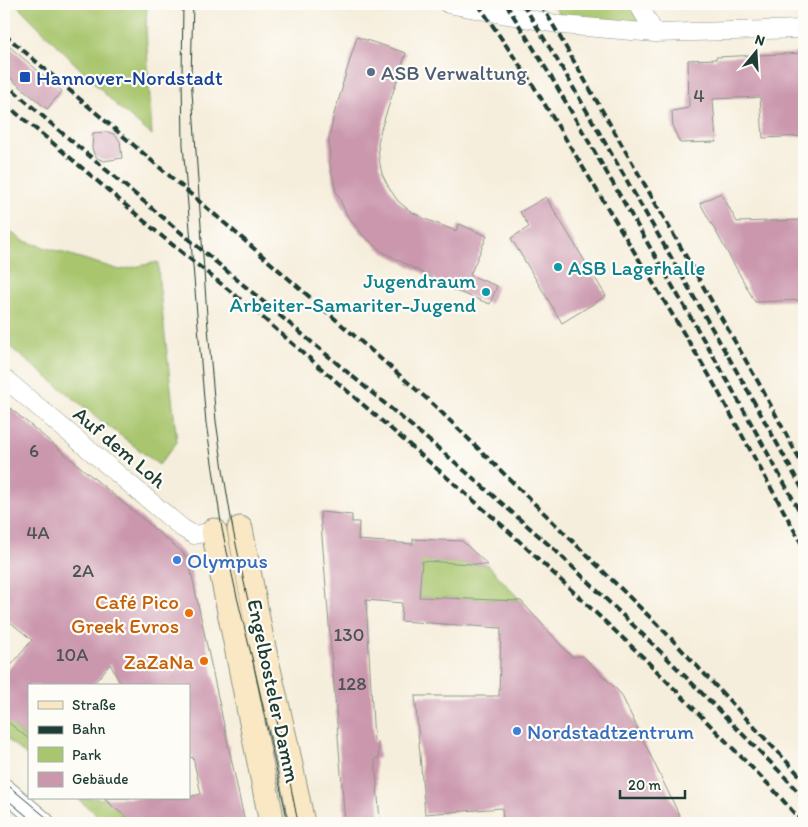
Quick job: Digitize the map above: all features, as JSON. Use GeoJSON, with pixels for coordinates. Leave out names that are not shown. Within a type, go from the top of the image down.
{"type":"FeatureCollection","features":[{"type":"Feature","properties":{"kind":"main road","name":"Engelbosteler Damm"},"geometry":{"type":"LineString","coordinates":[[240,529],[261,638],[302,823]]}},
{"type":"Feature","properties":{"kind":"main road","name":"Engelbosteler Damm"},"geometry":{"type":"LineString","coordinates":[[214,531],[272,823]]}},
{"type":"Feature","properties":{"kind":"street"},"geometry":{"type":"LineString","coordinates":[[450,4],[562,25],[655,33],[804,29]]}},
{"type":"Feature","properties":{"kind":"street"},"geometry":{"type":"LineString","coordinates":[[638,4],[655,33]]}},
{"type":"Feature","properties":{"kind":"street","name":"Auf dem Loh"},"geometry":{"type":"LineString","coordinates":[[4,378],[182,528],[194,535],[214,531]]}},
{"type":"Feature","properties":{"kind":"street"},"geometry":{"type":"LineString","coordinates":[[4,789],[44,823]]}},
{"type":"Feature","properties":{"kind":"green space"},"geometry":{"type":"Polygon","coordinates":[[[16,4],[147,4],[146,29],[152,135],[119,108],[16,4]]]}},
{"type":"Feature","properties":{"kind":"green space"},"geometry":{"type":"Polygon","coordinates":[[[552,4],[638,4],[655,33],[567,25],[552,4]]]}},
{"type":"Feature","properties":{"kind":"green space"},"geometry":{"type":"Polygon","coordinates":[[[4,228],[24,241],[120,270],[158,262],[177,442],[159,465],[4,342],[4,228]]]}},
{"type":"Feature","properties":{"kind":"green space"},"geometry":{"type":"Polygon","coordinates":[[[418,560],[488,565],[521,601],[419,597],[418,560]]]}},
{"type":"Feature","properties":{"kind":"green space"},"geometry":{"type":"Polygon","coordinates":[[[4,714],[17,725],[15,728],[24,736],[28,735],[28,757],[4,736],[4,714]]]}},
{"type":"Feature","properties":{"kind":"green space"},"geometry":{"type":"Polygon","coordinates":[[[79,800],[106,800],[133,823],[106,823],[79,800]]]}},
{"type":"Feature","properties":{"kind":"building"},"geometry":{"type":"Polygon","coordinates":[[[357,37],[406,53],[378,143],[382,174],[398,201],[410,211],[456,231],[459,224],[487,236],[470,275],[497,286],[490,304],[435,283],[436,280],[383,252],[363,235],[347,215],[336,191],[330,165],[329,139],[334,114],[357,37]]]}},
{"type":"Feature","properties":{"kind":"building"},"geometry":{"type":"Polygon","coordinates":[[[4,42],[62,91],[47,109],[4,73],[4,42]]]}},
{"type":"Feature","properties":{"kind":"building"},"geometry":{"type":"Polygon","coordinates":[[[804,53],[804,136],[763,138],[760,97],[713,99],[716,142],[680,143],[673,128],[672,111],[689,108],[688,60],[804,53]]]}},
{"type":"Feature","properties":{"kind":"building"},"geometry":{"type":"Polygon","coordinates":[[[107,132],[114,134],[120,141],[122,158],[104,161],[97,158],[94,154],[92,148],[93,133],[107,132]]]}},
{"type":"Feature","properties":{"kind":"building"},"geometry":{"type":"Polygon","coordinates":[[[721,193],[737,222],[804,220],[804,300],[755,302],[700,203],[721,193]]]}},
{"type":"Feature","properties":{"kind":"building","name":"ASB Lagerhalle"},"geometry":{"type":"Polygon","coordinates":[[[546,197],[606,296],[562,323],[511,238],[529,227],[520,212],[546,197]]]}},
{"type":"Feature","properties":{"kind":"building"},"geometry":{"type":"Polygon","coordinates":[[[4,403],[182,552],[189,562],[245,823],[133,823],[105,800],[190,800],[190,797],[201,794],[193,757],[190,758],[190,684],[121,684],[110,664],[94,684],[28,684],[28,738],[4,719],[4,674],[32,640],[4,617],[4,403]]]}},
{"type":"Feature","properties":{"kind":"building","name":"Nordstadtzentrum"},"geometry":{"type":"Polygon","coordinates":[[[320,512],[352,515],[352,522],[359,522],[358,540],[413,544],[413,539],[462,541],[488,565],[422,561],[419,597],[521,601],[572,657],[583,656],[621,694],[683,823],[503,823],[502,808],[425,814],[415,696],[499,696],[501,628],[401,621],[402,603],[366,600],[374,741],[378,742],[379,758],[375,759],[380,822],[345,823],[320,512]]]}},
{"type":"Feature","properties":{"kind":"tram line"},"geometry":{"type":"LineString","coordinates":[[183,4],[183,145],[206,423],[222,529],[288,823]]}},
{"type":"Feature","properties":{"kind":"tram line"},"geometry":{"type":"LineString","coordinates":[[193,4],[191,76],[216,421],[233,530],[282,742],[298,823]]}},
{"type":"Feature","properties":{"kind":"tram line"},"geometry":{"type":"LineString","coordinates":[[4,782],[53,823]]}},
{"type":"Feature","properties":{"kind":"tram line"},"geometry":{"type":"LineString","coordinates":[[4,797],[35,823]]}},
{"type":"Feature","properties":{"kind":"railway"},"geometry":{"type":"LineString","coordinates":[[478,4],[533,85],[709,375],[804,548]]}},
{"type":"Feature","properties":{"kind":"railway"},"geometry":{"type":"LineString","coordinates":[[506,4],[550,75],[727,380],[804,519]]}},
{"type":"Feature","properties":{"kind":"railway"},"geometry":{"type":"LineString","coordinates":[[523,4],[562,68],[744,384],[804,492]]}},
{"type":"Feature","properties":{"kind":"railway"},"geometry":{"type":"LineString","coordinates":[[541,4],[761,387],[804,468]]}},
{"type":"Feature","properties":{"kind":"railway"},"geometry":{"type":"LineString","coordinates":[[4,34],[434,405],[665,632],[804,780]]}},
{"type":"Feature","properties":{"kind":"railway"},"geometry":{"type":"LineString","coordinates":[[4,82],[55,127],[457,464],[556,551],[663,654],[784,776],[804,799]]}},
{"type":"Feature","properties":{"kind":"railway"},"geometry":{"type":"LineString","coordinates":[[4,103],[164,238],[255,311],[503,526],[644,658],[772,788],[803,823]]}},
{"type":"Feature","properties":{"kind":"place","name":"ASB Verwaltung"},"geometry":{"type":"Point","coordinates":[371,72]}},
{"type":"Feature","properties":{"kind":"place","name":"Hannover-Nordstadt"},"geometry":{"type":"Point","coordinates":[25,77]}},
{"type":"Feature","properties":{"kind":"place","name":"ASB Lagerhalle"},"geometry":{"type":"Point","coordinates":[558,267]}},
{"type":"Feature","properties":{"kind":"place","name":"Jugendraum Arbeiter-Samariter-Jugend"},"geometry":{"type":"Point","coordinates":[486,292]}},
{"type":"Feature","properties":{"kind":"place","name":"Olympus"},"geometry":{"type":"Point","coordinates":[177,560]}},
{"type":"Feature","properties":{"kind":"place","name":"Café Pico Greek Evros"},"geometry":{"type":"Point","coordinates":[189,613]}},
{"type":"Feature","properties":{"kind":"place","name":"ZaZaNa"},"geometry":{"type":"Point","coordinates":[204,661]}},
{"type":"Feature","properties":{"kind":"place","name":"Nordstadtzentrum"},"geometry":{"type":"Point","coordinates":[517,731]}}]}
